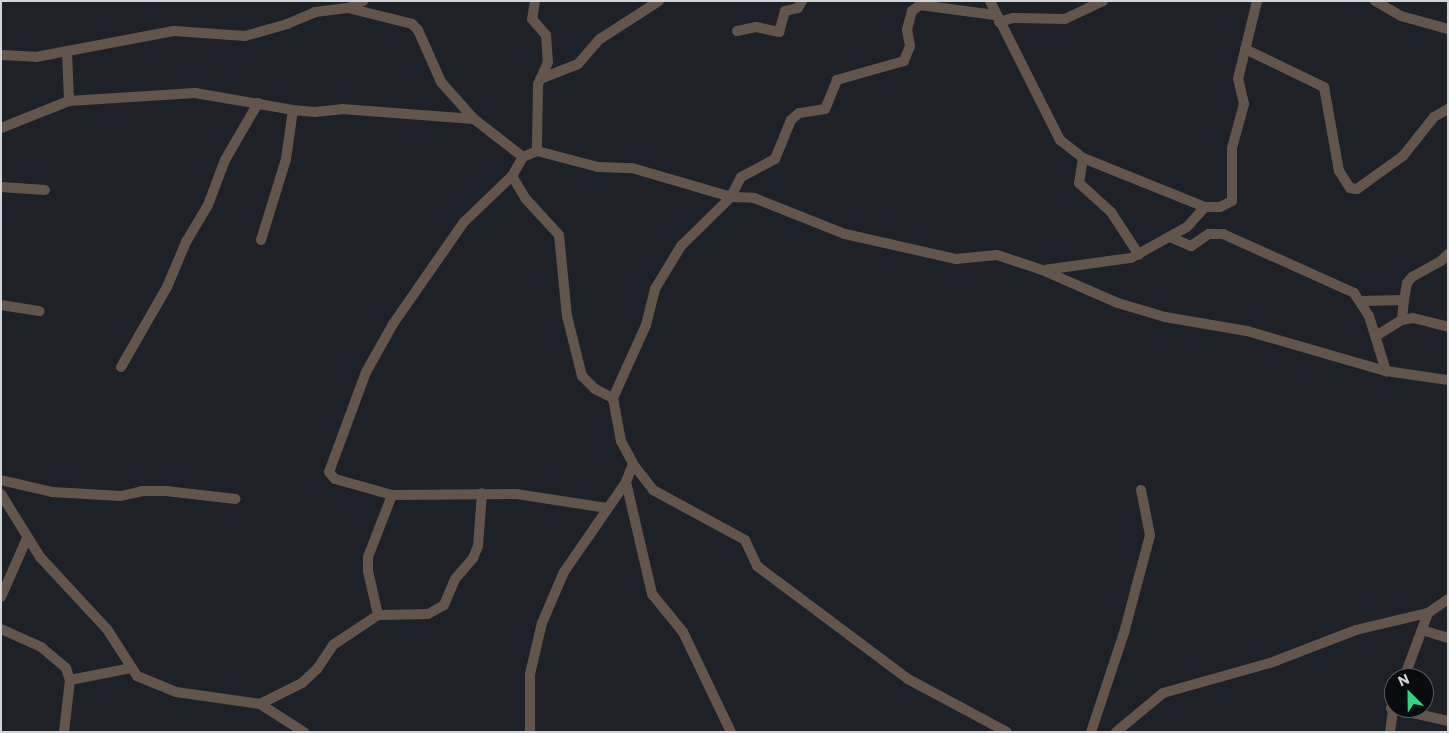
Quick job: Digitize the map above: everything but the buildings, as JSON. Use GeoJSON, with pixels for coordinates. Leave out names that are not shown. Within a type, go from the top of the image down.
{"type":"FeatureCollection","features":[{"type":"Feature","properties":{"kind":"street"},"geometry":{"type":"LineString","coordinates":[[1,55],[36,57],[174,30],[245,36],[287,24],[315,12],[348,8],[363,1]]}},
{"type":"Feature","properties":{"kind":"street"},"geometry":{"type":"LineString","coordinates":[[535,1],[532,19],[546,35],[548,62],[540,80],[537,151]]}},
{"type":"Feature","properties":{"kind":"street"},"geometry":{"type":"LineString","coordinates":[[540,80],[578,64],[600,39],[634,21],[658,1]]}},
{"type":"Feature","properties":{"kind":"street"},"geometry":{"type":"LineString","coordinates":[[736,31],[756,27],[779,32],[785,11],[798,8],[802,1]]}},
{"type":"Feature","properties":{"kind":"street"},"geometry":{"type":"LineString","coordinates":[[990,1],[1060,140],[1083,158],[1205,207],[1228,204],[1234,195],[1232,148],[1244,104],[1238,79],[1257,1]]}},
{"type":"Feature","properties":{"kind":"street"},"geometry":{"type":"LineString","coordinates":[[1007,732],[908,679],[757,566],[745,540],[663,498],[633,464],[619,434],[613,398],[646,325],[655,288],[686,240],[731,197],[741,177],[774,159],[795,116],[825,109],[835,82],[904,60],[909,54],[908,24],[915,7],[920,5],[997,18],[1065,19],[1103,1]]}},
{"type":"Feature","properties":{"kind":"street"},"geometry":{"type":"LineString","coordinates":[[1375,1],[1401,16],[1448,29]]}},
{"type":"Feature","properties":{"kind":"street"},"geometry":{"type":"LineString","coordinates":[[348,8],[412,24],[418,30],[435,74],[474,119],[523,157]]}},
{"type":"Feature","properties":{"kind":"street"},"geometry":{"type":"LineString","coordinates":[[1245,49],[1319,82],[1324,87],[1339,171],[1350,188],[1357,189],[1402,156],[1434,117],[1448,109]]}},
{"type":"Feature","properties":{"kind":"street"},"geometry":{"type":"LineString","coordinates":[[67,51],[69,101]]}},
{"type":"Feature","properties":{"kind":"street"},"geometry":{"type":"LineString","coordinates":[[1,128],[69,101],[195,93],[293,110],[315,112],[342,108],[474,119]]}},
{"type":"Feature","properties":{"kind":"street"},"geometry":{"type":"LineString","coordinates":[[121,367],[167,287],[186,242],[208,205],[225,160],[258,103]]}},
{"type":"Feature","properties":{"kind":"street"},"geometry":{"type":"LineString","coordinates":[[261,240],[286,159],[293,110]]}},
{"type":"Feature","properties":{"kind":"street"},"geometry":{"type":"LineString","coordinates":[[607,508],[517,494],[392,495],[335,479],[329,472],[329,465],[357,402],[366,372],[393,324],[464,222],[512,176],[523,157],[537,151],[598,167],[632,168],[731,197],[754,198],[845,234],[956,259],[997,255],[1042,270],[1128,307],[1165,317],[1247,331],[1386,371],[1448,380]]}},
{"type":"Feature","properties":{"kind":"street"},"geometry":{"type":"LineString","coordinates":[[1083,158],[1079,183],[1111,212],[1139,255]]}},
{"type":"Feature","properties":{"kind":"street"},"geometry":{"type":"LineString","coordinates":[[512,176],[525,198],[559,235],[567,316],[582,376],[595,389],[613,398]]}},
{"type":"Feature","properties":{"kind":"street"},"geometry":{"type":"LineString","coordinates":[[1,187],[45,190]]}},
{"type":"Feature","properties":{"kind":"street"},"geometry":{"type":"LineString","coordinates":[[1042,270],[1126,259],[1139,255],[1172,238],[1193,222],[1205,207]]}},
{"type":"Feature","properties":{"kind":"street"},"geometry":{"type":"LineString","coordinates":[[1172,238],[1191,246],[1209,234],[1223,234],[1354,293],[1361,301],[1376,336],[1386,371]]}},
{"type":"Feature","properties":{"kind":"street"},"geometry":{"type":"LineString","coordinates":[[1402,320],[1407,283],[1412,277],[1441,261],[1448,254]]}},
{"type":"Feature","properties":{"kind":"street"},"geometry":{"type":"LineString","coordinates":[[1361,301],[1404,300]]}},
{"type":"Feature","properties":{"kind":"street"},"geometry":{"type":"LineString","coordinates":[[1,305],[40,311]]}},
{"type":"Feature","properties":{"kind":"street"},"geometry":{"type":"LineString","coordinates":[[1376,336],[1402,320],[1413,318],[1448,327]]}},
{"type":"Feature","properties":{"kind":"street"},"geometry":{"type":"LineString","coordinates":[[530,732],[530,674],[542,623],[564,572],[626,482],[633,464]]}},
{"type":"Feature","properties":{"kind":"street"},"geometry":{"type":"LineString","coordinates":[[1,480],[52,492],[121,496],[142,491],[236,499]]}},
{"type":"Feature","properties":{"kind":"street"},"geometry":{"type":"LineString","coordinates":[[626,482],[652,594],[683,632],[731,732]]}},
{"type":"Feature","properties":{"kind":"street"},"geometry":{"type":"LineString","coordinates":[[1091,732],[1124,633],[1150,535],[1141,490]]}},
{"type":"Feature","properties":{"kind":"street"},"geometry":{"type":"LineString","coordinates":[[260,704],[302,683],[317,669],[333,645],[378,615],[428,614],[444,605],[455,579],[473,558],[478,546],[482,493]]}},
{"type":"Feature","properties":{"kind":"street"},"geometry":{"type":"LineString","coordinates":[[1,494],[27,538],[58,580],[107,629],[137,676],[176,692],[260,704],[304,732]]}},
{"type":"Feature","properties":{"kind":"street"},"geometry":{"type":"LineString","coordinates":[[378,615],[368,571],[368,557],[392,495]]}},
{"type":"Feature","properties":{"kind":"street"},"geometry":{"type":"LineString","coordinates":[[1,597],[27,538]]}},
{"type":"Feature","properties":{"kind":"street"},"geometry":{"type":"LineString","coordinates":[[1116,732],[1162,692],[1270,664],[1356,630],[1428,613],[1448,599]]}},
{"type":"Feature","properties":{"kind":"street"},"geometry":{"type":"LineString","coordinates":[[1408,668],[1428,613]]}},
{"type":"Feature","properties":{"kind":"street"},"geometry":{"type":"LineString","coordinates":[[1,629],[51,654],[66,668],[70,680],[64,732]]}},
{"type":"Feature","properties":{"kind":"street"},"geometry":{"type":"LineString","coordinates":[[1422,630],[1448,638]]}},
{"type":"Feature","properties":{"kind":"street"},"geometry":{"type":"LineString","coordinates":[[70,680],[131,668]]}},
{"type":"Feature","properties":{"kind":"street"},"geometry":{"type":"LineString","coordinates":[[1434,717],[1448,721]]}},
{"type":"Feature","properties":{"kind":"street"},"geometry":{"type":"LineString","coordinates":[[1390,732],[1392,718]]}}]}
